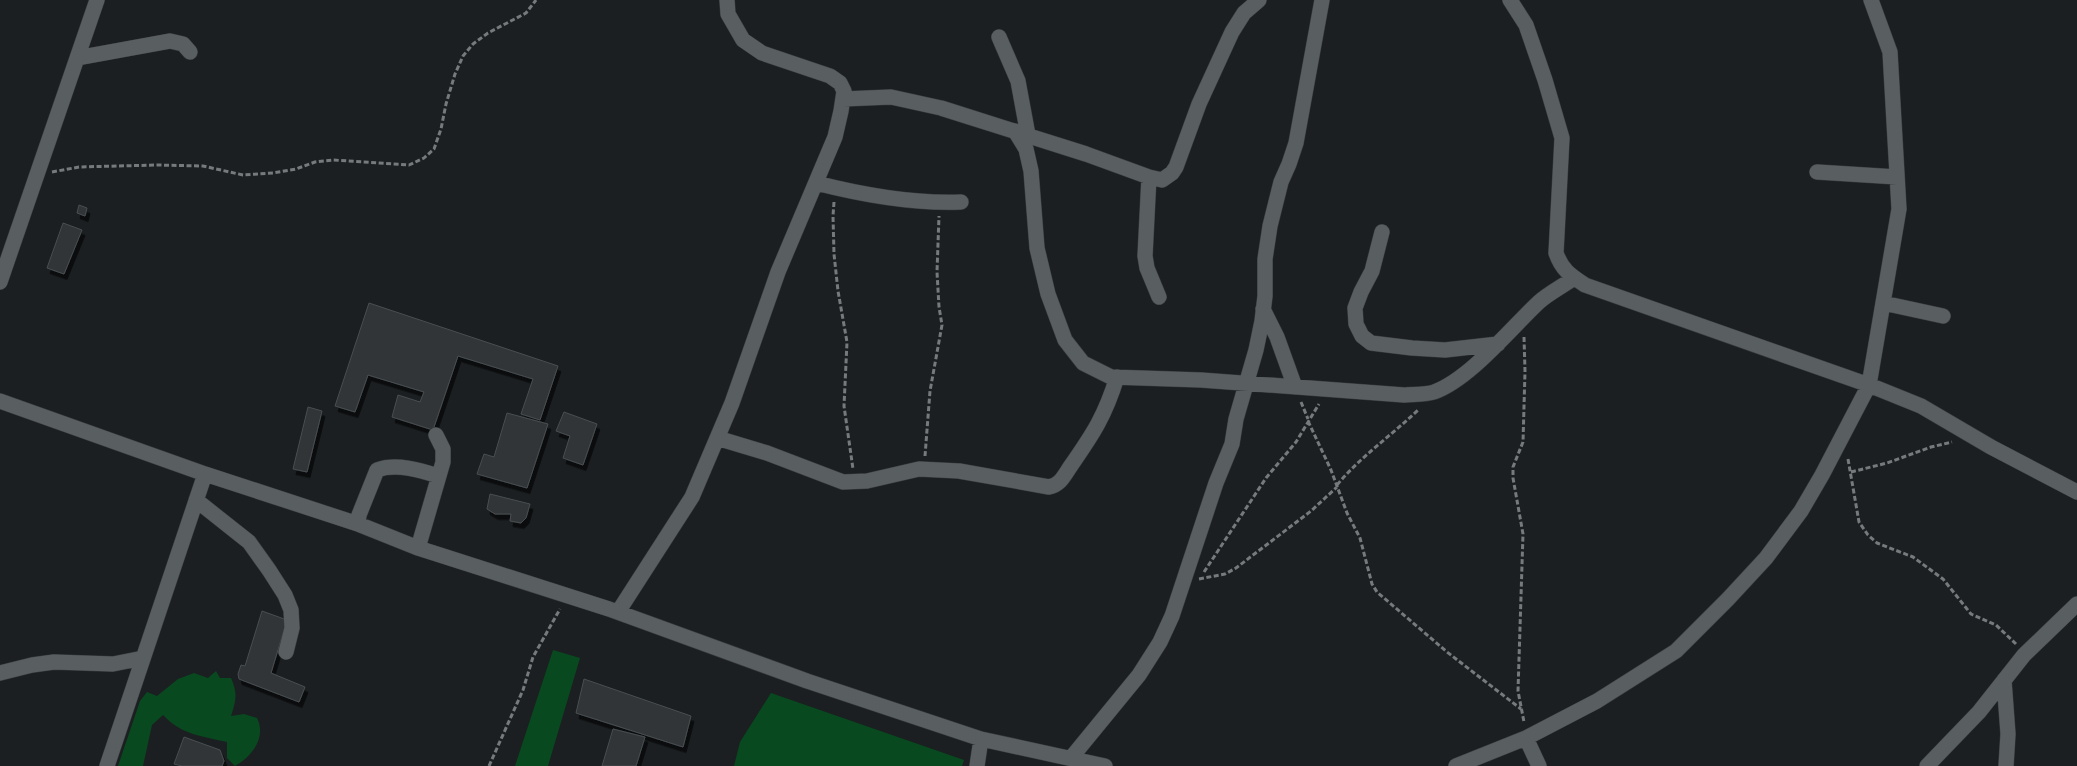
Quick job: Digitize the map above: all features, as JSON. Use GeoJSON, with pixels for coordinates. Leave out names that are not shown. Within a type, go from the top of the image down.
{"type":"FeatureCollection","features":[{"type":"Feature","properties":{"kind":"street"},"geometry":{"type":"LineString","coordinates":[[0,282],[97,0]]}},
{"type":"Feature","properties":{"kind":"street"},"geometry":{"type":"LineString","coordinates":[[618,612],[692,497],[732,403],[778,272],[835,137],[843,99],[844,91],[840,83],[830,76],[762,53],[742,40],[728,14],[727,0]]}},
{"type":"Feature","properties":{"kind":"street"},"geometry":{"type":"LineString","coordinates":[[843,99],[891,97],[941,108],[1162,180],[1172,173],[1176,167],[1199,104],[1232,32],[1244,13],[1259,0]]}},
{"type":"Feature","properties":{"kind":"street"},"geometry":{"type":"LineString","coordinates":[[1081,762],[1160,642],[1172,616],[1216,482],[1232,444],[1236,419],[1256,350],[1266,296],[1265,259],[1270,226],[1281,182],[1296,143],[1322,0]]}},
{"type":"Feature","properties":{"kind":"street"},"geometry":{"type":"LineString","coordinates":[[1510,0],[1526,25],[1562,138],[1556,252],[1561,266],[1574,278],[1585,285],[1603,292],[1685,319],[1869,385],[1921,406],[2077,492]]}},
{"type":"Feature","properties":{"kind":"street"},"geometry":{"type":"LineString","coordinates":[[1456,766],[1528,737],[1597,701],[1676,651],[1766,558],[1801,511],[1842,436],[1869,385],[1899,209],[1890,52],[1872,0]]}},
{"type":"Feature","properties":{"kind":"street"},"geometry":{"type":"LineString","coordinates":[[999,36],[1018,81],[1021,133],[1031,171],[1036,248],[1048,294],[1065,340],[1083,363],[1111,377],[1201,380],[1404,395],[1433,392],[1451,383],[1498,344],[1540,301],[1574,278]]}},
{"type":"Feature","properties":{"kind":"street"},"geometry":{"type":"LineString","coordinates":[[77,58],[170,41],[183,44],[190,52]]}},
{"type":"Feature","properties":{"kind":"street"},"geometry":{"type":"LineString","coordinates":[[1817,172],[1897,177]]}},
{"type":"Feature","properties":{"kind":"street"},"geometry":{"type":"LineString","coordinates":[[1149,177],[1145,256],[1159,297]]}},
{"type":"Feature","properties":{"kind":"street"},"geometry":{"type":"LineString","coordinates":[[816,183],[914,202],[961,202]]}},
{"type":"Feature","properties":{"kind":"street"},"geometry":{"type":"LineString","coordinates":[[1382,232],[1372,271],[1355,308],[1356,324],[1362,336],[1371,342],[1412,348],[1445,350],[1498,344]]}},
{"type":"Feature","properties":{"kind":"street"},"geometry":{"type":"LineString","coordinates":[[1883,303],[1943,316]]}},
{"type":"Feature","properties":{"kind":"street"},"geometry":{"type":"LineString","coordinates":[[1263,309],[1277,337],[1295,387]]}},
{"type":"Feature","properties":{"kind":"street"},"geometry":{"type":"LineString","coordinates":[[717,438],[767,453],[843,482],[855,482],[924,469],[960,470],[1043,488],[1060,483],[1098,426],[1110,401],[1117,377]]}},
{"type":"Feature","properties":{"kind":"street"},"geometry":{"type":"LineString","coordinates":[[0,401],[205,474],[358,524],[418,548],[618,612],[807,681],[981,739],[1105,766]]}},
{"type":"Feature","properties":{"kind":"street"},"geometry":{"type":"LineString","coordinates":[[418,548],[443,462],[443,449],[436,435]]}},
{"type":"Feature","properties":{"kind":"street"},"geometry":{"type":"LineString","coordinates":[[358,524],[359,515],[377,470],[396,467],[419,470],[438,476]]}},
{"type":"Feature","properties":{"kind":"street"},"geometry":{"type":"LineString","coordinates":[[107,766],[205,474]]}},
{"type":"Feature","properties":{"kind":"street"},"geometry":{"type":"LineString","coordinates":[[196,500],[249,542],[285,595],[291,610],[292,628],[286,652]]}},
{"type":"Feature","properties":{"kind":"street"},"geometry":{"type":"LineString","coordinates":[[1927,766],[1979,712],[2024,655],[2077,604]]}},
{"type":"Feature","properties":{"kind":"street"},"geometry":{"type":"LineString","coordinates":[[0,673],[54,662],[113,664],[143,658]]}},
{"type":"Feature","properties":{"kind":"street"},"geometry":{"type":"LineString","coordinates":[[2004,680],[2008,734],[2006,766]]}},
{"type":"Feature","properties":{"kind":"street"},"geometry":{"type":"LineString","coordinates":[[1528,737],[1538,766]]}},
{"type":"Feature","properties":{"kind":"street"},"geometry":{"type":"LineString","coordinates":[[977,766],[981,739]]}},
{"type":"Feature","properties":{"kind":"path"},"geometry":{"type":"LineString","coordinates":[[37,174],[79,167],[158,165],[203,166],[243,175],[273,173],[296,169],[315,162],[333,160],[409,165],[424,158],[434,149],[455,74],[463,56],[473,44],[488,32],[526,13],[536,0]]}},
{"type":"Feature","properties":{"kind":"path"},"geometry":{"type":"LineString","coordinates":[[836,188],[832,216],[834,254],[846,342],[844,406],[855,482]]}},
{"type":"Feature","properties":{"kind":"path"},"geometry":{"type":"LineString","coordinates":[[924,469],[930,391],[942,325],[938,307],[937,272],[939,203]]}},
{"type":"Feature","properties":{"kind":"path"},"geometry":{"type":"LineString","coordinates":[[1523,319],[1525,419],[1523,442],[1513,467],[1513,478],[1522,534],[1518,691],[1528,737]]}},
{"type":"Feature","properties":{"kind":"path"},"geometry":{"type":"LineString","coordinates":[[1196,584],[1266,478],[1296,442],[1328,390]]}},
{"type":"Feature","properties":{"kind":"path"},"geometry":{"type":"LineString","coordinates":[[1199,579],[1225,574],[1236,568],[1311,511],[1367,453],[1399,428],[1433,392]]}},
{"type":"Feature","properties":{"kind":"path"},"geometry":{"type":"LineString","coordinates":[[1308,421],[1347,513],[1360,538],[1372,584],[1377,592],[1447,652],[1521,710]]}},
{"type":"Feature","properties":{"kind":"path"},"geometry":{"type":"LineString","coordinates":[[1850,472],[1887,463],[1932,446],[1956,441],[1967,433]]}},
{"type":"Feature","properties":{"kind":"path"},"geometry":{"type":"LineString","coordinates":[[1842,436],[1859,522],[1868,535],[1878,544],[1913,557],[1943,579],[1971,614],[1996,625],[2024,655]]}},
{"type":"Feature","properties":{"kind":"path"},"geometry":{"type":"LineString","coordinates":[[489,766],[523,690],[533,657],[568,596]]}},
{"type":"Feature","properties":{"kind":"green space"},"geometry":{"type":"Polygon","coordinates":[[[553,650],[580,658],[548,766],[515,766],[553,650]]]}},
{"type":"Feature","properties":{"kind":"green space"},"geometry":{"type":"Polygon","coordinates":[[[216,671],[220,678],[231,678],[235,688],[236,697],[231,716],[244,714],[257,718],[260,725],[259,740],[247,758],[235,766],[227,758],[227,742],[185,731],[170,722],[163,715],[152,725],[143,766],[118,766],[140,701],[147,692],[157,696],[178,679],[194,673],[208,678],[216,671]]]}},
{"type":"Feature","properties":{"kind":"green space"},"geometry":{"type":"Polygon","coordinates":[[[771,693],[964,760],[962,766],[734,766],[740,742],[771,693]]]}},
{"type":"Feature","properties":{"kind":"building"},"geometry":{"type":"Polygon","coordinates":[[[79,205],[87,208],[85,216],[77,213],[79,205]]]}},
{"type":"Feature","properties":{"kind":"building"},"geometry":{"type":"Polygon","coordinates":[[[63,223],[82,230],[64,274],[47,268],[63,223]]]}},
{"type":"Feature","properties":{"kind":"building"},"geometry":{"type":"Polygon","coordinates":[[[369,303],[558,366],[540,420],[521,414],[533,379],[458,356],[433,430],[392,417],[398,395],[420,402],[424,392],[368,375],[355,412],[335,406],[369,303]]]}},
{"type":"Feature","properties":{"kind":"building"},"geometry":{"type":"Polygon","coordinates":[[[308,407],[322,411],[307,472],[293,469],[308,407]]]}},
{"type":"Feature","properties":{"kind":"building"},"geometry":{"type":"Polygon","coordinates":[[[564,412],[597,424],[583,465],[563,458],[570,436],[556,431],[564,412]]]}},
{"type":"Feature","properties":{"kind":"building"},"geometry":{"type":"Polygon","coordinates":[[[507,413],[548,424],[527,488],[477,474],[484,454],[494,457],[507,413]]]}},
{"type":"Feature","properties":{"kind":"building"},"geometry":{"type":"Polygon","coordinates":[[[490,494],[530,504],[526,518],[521,523],[510,521],[511,514],[495,514],[487,509],[490,494]]]}},
{"type":"Feature","properties":{"kind":"building"},"geometry":{"type":"Polygon","coordinates":[[[262,611],[287,620],[271,673],[305,687],[299,702],[239,679],[238,674],[241,665],[245,666],[262,611]]]}},
{"type":"Feature","properties":{"kind":"building"},"geometry":{"type":"Polygon","coordinates":[[[584,679],[691,716],[683,747],[576,713],[584,679]]]}},
{"type":"Feature","properties":{"kind":"building"},"geometry":{"type":"Polygon","coordinates":[[[613,729],[645,737],[636,766],[602,766],[613,729]]]}},
{"type":"Feature","properties":{"kind":"building"},"geometry":{"type":"Polygon","coordinates":[[[184,737],[220,750],[224,761],[222,766],[182,766],[174,764],[184,737]]]}}]}
